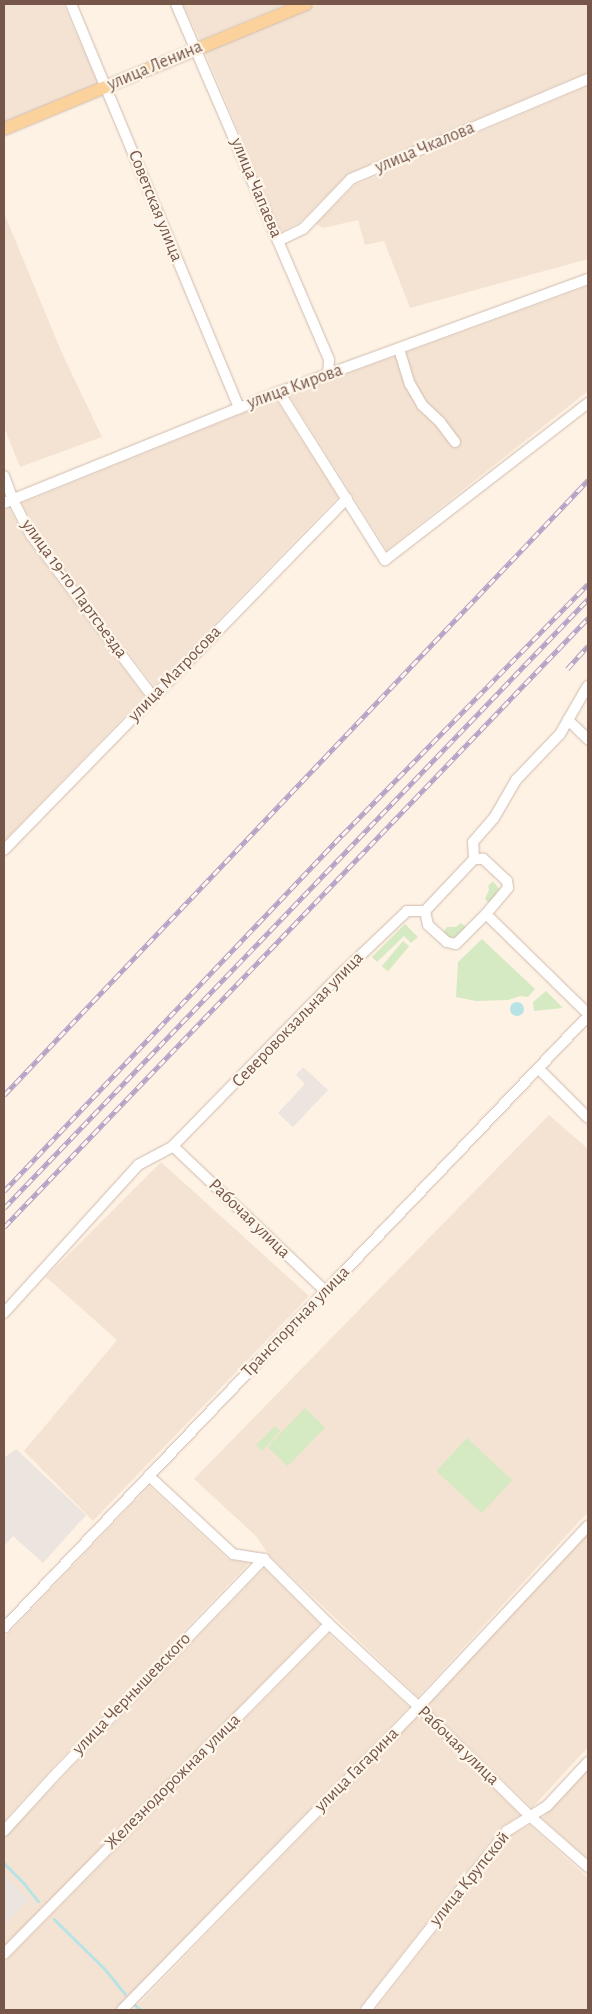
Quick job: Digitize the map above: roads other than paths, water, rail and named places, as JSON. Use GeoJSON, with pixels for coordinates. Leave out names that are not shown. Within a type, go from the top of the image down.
{"type":"FeatureCollection","features":[{"type":"Feature","properties":{"kind":"main road","name":"улица Ленина"},"geometry":{"type":"LineString","coordinates":[[4,129],[306,4]]}},
{"type":"Feature","properties":{"kind":"street","name":"Советская улица"},"geometry":{"type":"LineString","coordinates":[[71,4],[107,86],[156,211],[239,408]]}},
{"type":"Feature","properties":{"kind":"street","name":"улица Чапаева"},"geometry":{"type":"LineString","coordinates":[[176,4],[197,49],[328,360],[328,375]]}},
{"type":"Feature","properties":{"kind":"street","name":"улица Чкалова"},"geometry":{"type":"LineString","coordinates":[[278,241],[303,228],[352,179],[588,79]]}},
{"type":"Feature","properties":{"kind":"street","name":"улица Кирова"},"geometry":{"type":"LineString","coordinates":[[8,502],[279,392],[588,279]]}},
{"type":"Feature","properties":{"kind":"street"},"geometry":{"type":"LineString","coordinates":[[398,349],[410,384],[422,405],[440,422],[456,442]]}},
{"type":"Feature","properties":{"kind":"street"},"geometry":{"type":"LineString","coordinates":[[279,392],[385,560],[588,403]]}},
{"type":"Feature","properties":{"kind":"street","name":"улица 19-го Партсъезда"},"geometry":{"type":"LineString","coordinates":[[4,476],[8,502],[153,697]]}},
{"type":"Feature","properties":{"kind":"street","name":"улица Матросова"},"geometry":{"type":"LineString","coordinates":[[4,850],[347,498]]}},
{"type":"Feature","properties":{"kind":"street"},"geometry":{"type":"LineString","coordinates":[[474,859],[483,859],[506,881],[508,888],[486,914],[456,944],[447,942],[428,925],[425,911],[474,859],[473,842],[494,818],[516,780],[560,734],[588,686]]}},
{"type":"Feature","properties":{"kind":"street"},"geometry":{"type":"LineString","coordinates":[[568,720],[588,739]]}},
{"type":"Feature","properties":{"kind":"street","name":"Северовокзальная улица"},"geometry":{"type":"LineString","coordinates":[[4,1313],[138,1165],[173,1146],[343,972],[407,911],[425,911]]}},
{"type":"Feature","properties":{"kind":"street"},"geometry":{"type":"LineString","coordinates":[[486,914],[588,1015]]}},
{"type":"Feature","properties":{"kind":"street","name":"Транспортная улица"},"geometry":{"type":"LineString","coordinates":[[4,1628],[539,1069],[588,1015]]}},
{"type":"Feature","properties":{"kind":"street"},"geometry":{"type":"LineString","coordinates":[[539,1069],[588,1118]]}},
{"type":"Feature","properties":{"kind":"street","name":"Рабочая улица"},"geometry":{"type":"LineString","coordinates":[[173,1146],[325,1291]]}},
{"type":"Feature","properties":{"kind":"street"},"geometry":{"type":"LineString","coordinates":[[149,1476],[233,1554],[264,1559],[329,1624]]}},
{"type":"Feature","properties":{"kind":"street","name":"улица Гагарина"},"geometry":{"type":"LineString","coordinates":[[122,2010],[418,1706],[588,1526]]}},
{"type":"Feature","properties":{"kind":"street","name":"улица Чернышевского"},"geometry":{"type":"LineString","coordinates":[[4,1831],[57,1772],[264,1559]]}},
{"type":"Feature","properties":{"kind":"street","name":"Рабочая улица"},"geometry":{"type":"LineString","coordinates":[[329,1624],[418,1706],[531,1817],[588,1866]]}},
{"type":"Feature","properties":{"kind":"street","name":"Железнодорожная улица"},"geometry":{"type":"LineString","coordinates":[[4,1954],[329,1624]]}},
{"type":"Feature","properties":{"kind":"street","name":"улица Крупской"},"geometry":{"type":"LineString","coordinates":[[366,2010],[507,1831],[548,1806],[588,1762]]}},
{"type":"Feature","properties":{"kind":"water"},"geometry":{"type":"Polygon","coordinates":[[[514,1002],[520,1002],[524,1009],[520,1016],[514,1016],[510,1012],[510,1006],[514,1002]]]}},
{"type":"Feature","properties":{"kind":"waterway"},"geometry":{"type":"LineString","coordinates":[[4,1863],[24,1883],[38,1901]]}},
{"type":"Feature","properties":{"kind":"waterway"},"geometry":{"type":"LineString","coordinates":[[54,1919],[105,1969],[125,1994]]}},
{"type":"Feature","properties":{"kind":"waterway"},"geometry":{"type":"LineString","coordinates":[[135,2005],[141,2010]]}},
{"type":"Feature","properties":{"kind":"railway"},"geometry":{"type":"LineString","coordinates":[[4,1095],[588,480]]}},
{"type":"Feature","properties":{"kind":"railway"},"geometry":{"type":"LineString","coordinates":[[4,1191],[342,835],[588,584]]}},
{"type":"Feature","properties":{"kind":"railway"},"geometry":{"type":"LineString","coordinates":[[4,1208],[588,599]]}},
{"type":"Feature","properties":{"kind":"railway"},"geometry":{"type":"LineString","coordinates":[[4,1227],[588,618]]}},
{"type":"Feature","properties":{"kind":"railway"},"geometry":{"type":"LineString","coordinates":[[567,669],[588,646]]}}]}
